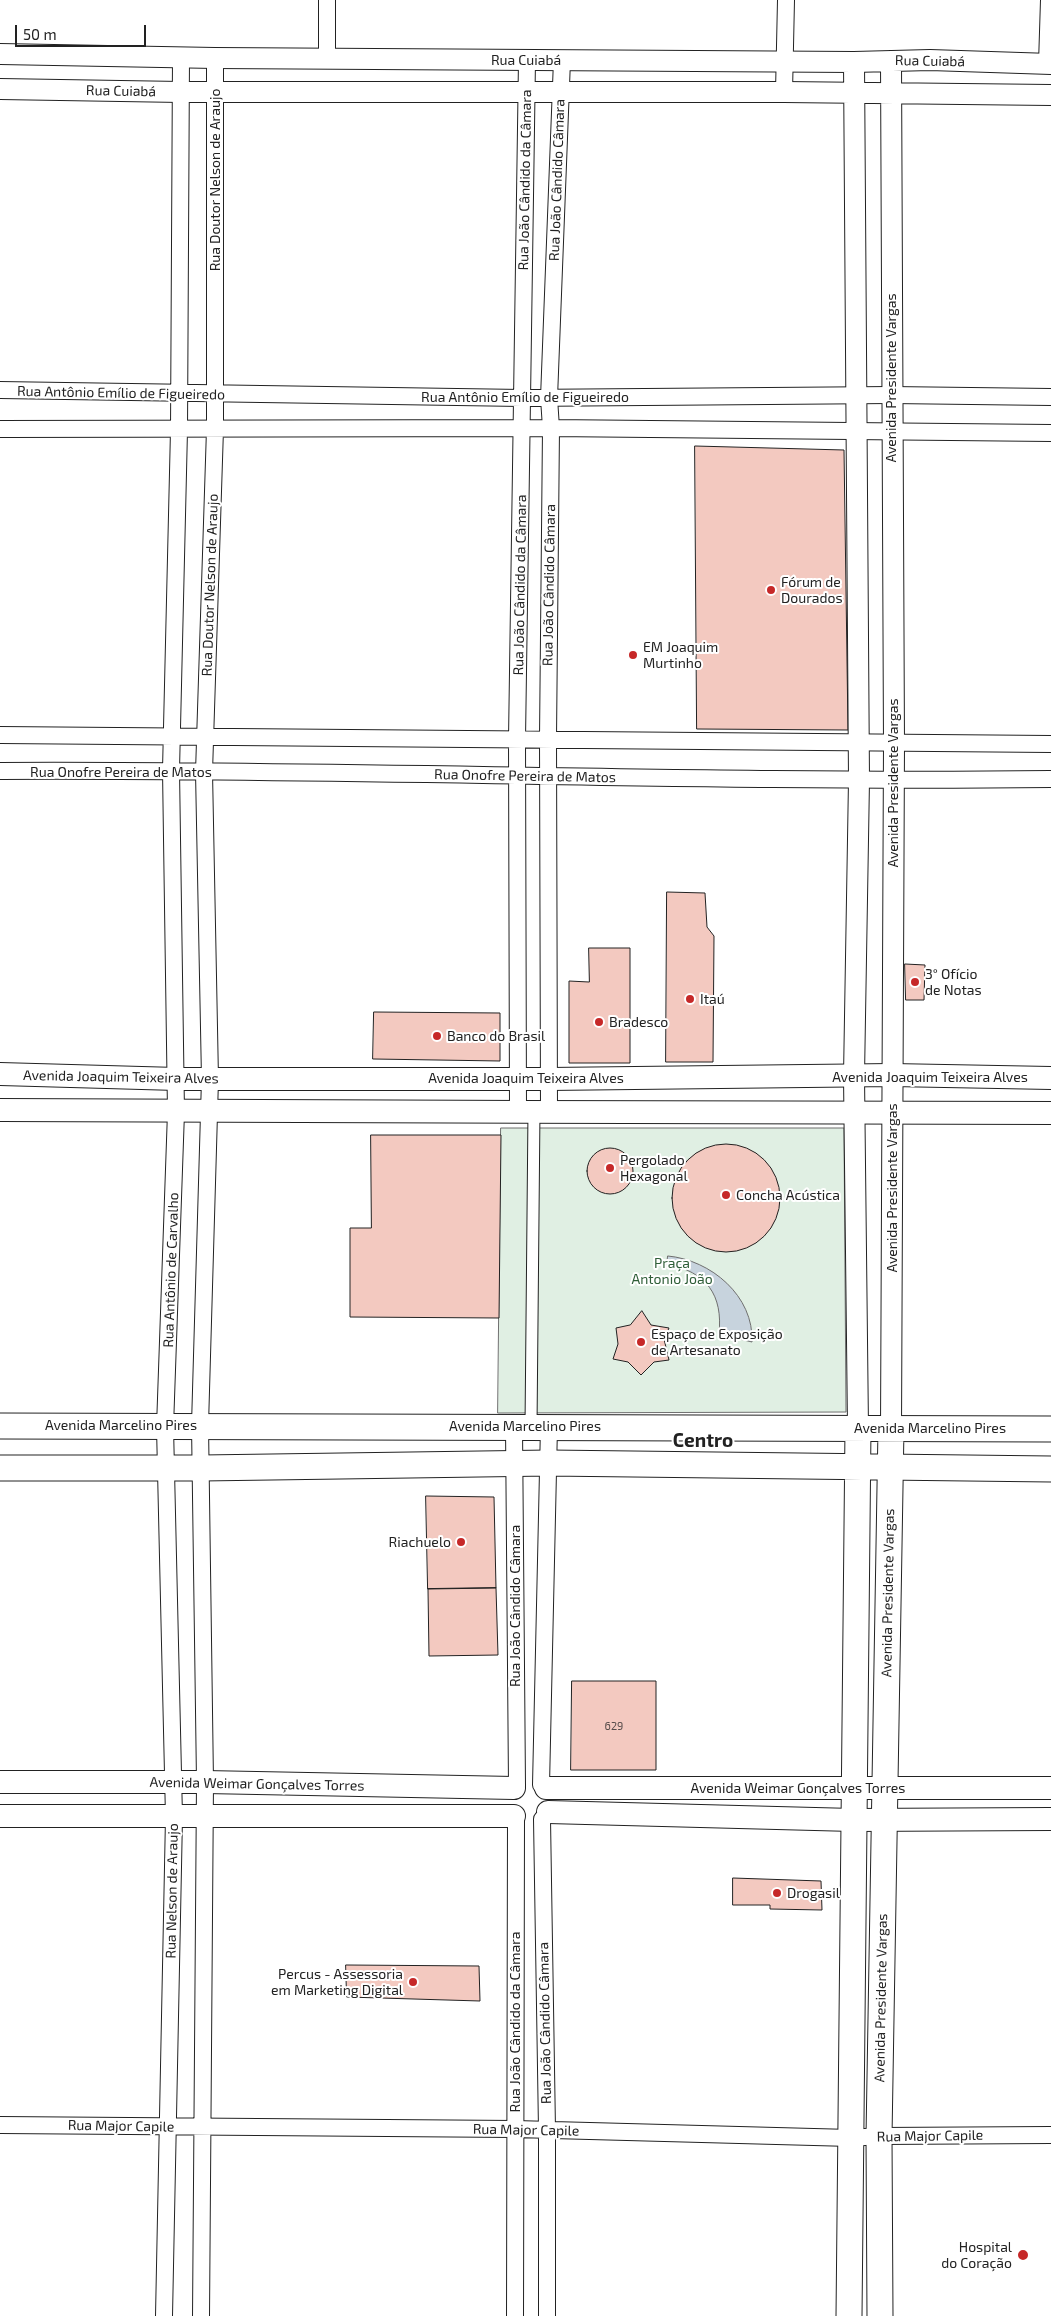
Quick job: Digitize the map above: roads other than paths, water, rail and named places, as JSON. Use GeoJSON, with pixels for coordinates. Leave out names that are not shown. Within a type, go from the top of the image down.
{"type":"FeatureCollection","features":[{"type":"Feature","properties":{"kind":"main road","name":"Avenida Joaquim Teixeira Alves"},"geometry":{"type":"LineString","coordinates":[[0,1074],[176,1079],[549,1079],[892,1075],[1051,1078]]}},
{"type":"Feature","properties":{"kind":"main road"},"geometry":{"type":"LineString","coordinates":[[0,1110],[210,1112],[533,1110],[1051,1113]]}},
{"type":"Feature","properties":{"kind":"main road","name":"Avenida Marcelino Pires"},"geometry":{"type":"LineString","coordinates":[[0,1426],[165,1427],[200,1425],[1051,1429]]}},
{"type":"Feature","properties":{"kind":"main road","name":"Avenida Presidente Vargas"},"geometry":{"type":"LineString","coordinates":[[849,2316],[858,1428]]}},
{"type":"Feature","properties":{"kind":"main road","name":"Avenida Presidente Vargas"},"geometry":{"type":"LineString","coordinates":[[880,2316],[879,2136],[892,1428]]}},
{"type":"Feature","properties":{"kind":"main road"},"geometry":{"type":"LineString","coordinates":[[0,1468],[202,1468],[549,1463],[1051,1469]]}},
{"type":"Feature","properties":{"kind":"main road"},"geometry":{"type":"LineString","coordinates":[[855,1636],[887,1637]]}},
{"type":"Feature","properties":{"kind":"main road"},"geometry":{"type":"LineString","coordinates":[[0,1816],[515,1817],[529,1823],[545,1816],[551,1800],[543,1787],[529,1781],[515,1787],[509,1805],[515,1817]]}},
{"type":"Feature","properties":{"kind":"main road","name":"Avenida Weimar Gonçalves Torres"},"geometry":{"type":"LineString","coordinates":[[0,1782],[205,1782],[515,1787]]}},
{"type":"Feature","properties":{"kind":"main road","name":"Avenida Weimar Gonçalves Torres"},"geometry":{"type":"LineString","coordinates":[[543,1787],[1051,1788]]}},
{"type":"Feature","properties":{"kind":"main road","name":"Avenida Weimar Gonçalves Torres"},"geometry":{"type":"LineString","coordinates":[[545,1816],[853,1820],[1051,1819]]}},
{"type":"Feature","properties":{"kind":"street"},"geometry":{"type":"LineString","coordinates":[[327,0],[327,58]]}},
{"type":"Feature","properties":{"kind":"street"},"geometry":{"type":"LineString","coordinates":[[784,92],[786,0]]}},
{"type":"Feature","properties":{"kind":"street"},"geometry":{"type":"LineString","coordinates":[[1049,0],[1049,64]]}},
{"type":"Feature","properties":{"kind":"street","name":"Rua Cuiabá"},"geometry":{"type":"LineString","coordinates":[[0,54],[180,58],[854,62],[892,60],[1049,64]]}},
{"type":"Feature","properties":{"kind":"street"},"geometry":{"type":"LineString","coordinates":[[176,1112],[171,770],[179,430],[180,58]]}},
{"type":"Feature","properties":{"kind":"street","name":"Rua Doutor Nelson de Araujo"},"geometry":{"type":"LineString","coordinates":[[210,1112],[204,772],[215,429],[215,58]]}},
{"type":"Feature","properties":{"kind":"street","name":"Rua João Cândido da Câmara"},"geometry":{"type":"LineString","coordinates":[[527,60],[517,739],[518,1078],[533,1110]]}},
{"type":"Feature","properties":{"kind":"street","name":"Rua João Cândido Câmara"},"geometry":{"type":"LineString","coordinates":[[515,1787],[514,1464],[531,1426],[533,1110],[549,1079],[548,738],[551,428],[549,398],[562,60]]}},
{"type":"Feature","properties":{"kind":"street","name":"Avenida Presidente Vargas"},"geometry":{"type":"LineString","coordinates":[[892,60],[891,395],[894,744],[892,1428]]}},
{"type":"Feature","properties":{"kind":"street","name":"Avenida Presidente Vargas"},"geometry":{"type":"LineString","coordinates":[[854,62],[856,94],[858,743],[860,780],[854,1076],[858,1428]]}},
{"type":"Feature","properties":{"kind":"street","name":"Rua Cuiabá"},"geometry":{"type":"LineString","coordinates":[[0,88],[181,92],[784,92],[1051,95]]}},
{"type":"Feature","properties":{"kind":"street","name":"Rua Antônio Emílio de Figueiredo"},"geometry":{"type":"LineString","coordinates":[[0,390],[214,395],[522,398],[856,395],[1051,398]]}},
{"type":"Feature","properties":{"kind":"street"},"geometry":{"type":"LineString","coordinates":[[0,429],[551,428],[857,433],[1051,433]]}},
{"type":"Feature","properties":{"kind":"street"},"geometry":{"type":"LineString","coordinates":[[0,735],[548,738],[894,744],[1051,744]]}},
{"type":"Feature","properties":{"kind":"street","name":"Rua Onofre Pereira de Matos"},"geometry":{"type":"LineString","coordinates":[[0,771],[171,770],[893,781],[1051,779]]}},
{"type":"Feature","properties":{"kind":"street","name":"Rua Antônio de Carvalho"},"geometry":{"type":"LineString","coordinates":[[166,1467],[165,1427],[176,1112]]}},
{"type":"Feature","properties":{"kind":"street"},"geometry":{"type":"LineString","coordinates":[[201,2316],[204,2127],[205,1782],[200,1425],[210,1112]]}},
{"type":"Feature","properties":{"kind":"street","name":"Rua João Cândido Câmara"},"geometry":{"type":"LineString","coordinates":[[531,1426],[549,1463],[543,1787]]}},
{"type":"Feature","properties":{"kind":"street","name":"Rua Nelson de Araujo"},"geometry":{"type":"LineString","coordinates":[[164,2316],[174,1817],[166,1467]]}},
{"type":"Feature","properties":{"kind":"street","name":"Rua João Cândido Câmara"},"geometry":{"type":"LineString","coordinates":[[545,1816],[547,2316]]}},
{"type":"Feature","properties":{"kind":"street","name":"Rua João Cândido da Câmara"},"geometry":{"type":"LineString","coordinates":[[515,1817],[515,2316]]}},
{"type":"Feature","properties":{"kind":"street","name":"Rua Major Capile"},"geometry":{"type":"LineString","coordinates":[[0,2125],[515,2129],[851,2138],[879,2136],[1051,2135]]}},
{"type":"Feature","properties":{"kind":"place","name":"Fórum de Dourados"},"geometry":{"type":"Point","coordinates":[771,590]}},
{"type":"Feature","properties":{"kind":"place","name":"EM Joaquim Murtinho"},"geometry":{"type":"Point","coordinates":[633,655]}},
{"type":"Feature","properties":{"kind":"place","name":"3° Ofício de Notas"},"geometry":{"type":"Point","coordinates":[915,982]}},
{"type":"Feature","properties":{"kind":"place","name":"Itaú"},"geometry":{"type":"Point","coordinates":[690,999]}},
{"type":"Feature","properties":{"kind":"place","name":"Bradesco"},"geometry":{"type":"Point","coordinates":[599,1022]}},
{"type":"Feature","properties":{"kind":"place","name":"Banco do Brasil"},"geometry":{"type":"Point","coordinates":[437,1036]}},
{"type":"Feature","properties":{"kind":"place","name":"Pergolado Hexagonal"},"geometry":{"type":"Point","coordinates":[610,1168]}},
{"type":"Feature","properties":{"kind":"place","name":"Concha Acústica"},"geometry":{"type":"Point","coordinates":[726,1195]}},
{"type":"Feature","properties":{"kind":"place","name":"Espaço de Exposição de Artesanato"},"geometry":{"type":"Point","coordinates":[641,1342]}},
{"type":"Feature","properties":{"kind":"place","name":"Riachuelo"},"geometry":{"type":"Point","coordinates":[461,1542]}},
{"type":"Feature","properties":{"kind":"place","name":"Drogasil"},"geometry":{"type":"Point","coordinates":[777,1893]}},
{"type":"Feature","properties":{"kind":"place","name":"Percus - Assessoria em Marketing Digital"},"geometry":{"type":"Point","coordinates":[413,1982]}},
{"type":"Feature","properties":{"kind":"place","name":"Hospital do Coração"},"geometry":{"type":"Point","coordinates":[1023,2255]}},
{"type":"Feature","properties":{"kind":"district","name":"Centro"},"geometry":{"type":"Point","coordinates":[703,1441]}},
{"type":"Feature","properties":{"kind":"park label","name":"Praça Antonio João"},"geometry":{"type":"Point","coordinates":[672,1272]}}]}
